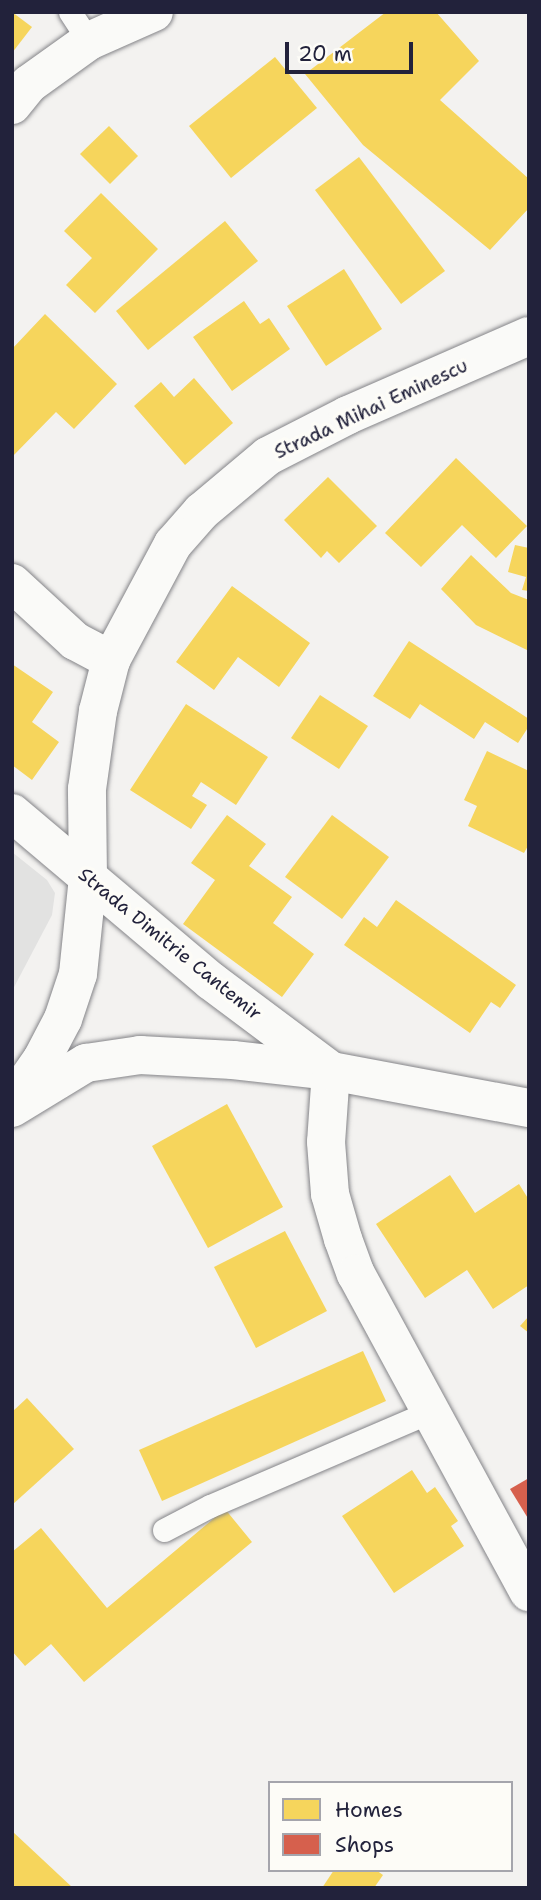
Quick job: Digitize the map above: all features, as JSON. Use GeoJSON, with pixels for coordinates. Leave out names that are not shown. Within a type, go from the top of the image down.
{"type":"FeatureCollection","features":[{"type":"Feature","properties":{"kind":"street"},"geometry":{"type":"LineString","coordinates":[[12,105],[80,27],[154,12]]}},
{"type":"Feature","properties":{"kind":"street","name":"Strada Mihai Eminescu"},"geometry":{"type":"LineString","coordinates":[[12,1102],[41,1059],[67,1008],[78,974],[88,877],[90,762],[111,660],[173,544],[201,513],[268,456],[348,415],[529,336]]}},
{"type":"Feature","properties":{"kind":"street"},"geometry":{"type":"LineString","coordinates":[[12,583],[75,641],[111,660]]}},
{"type":"Feature","properties":{"kind":"street","name":"Strada Dimitrie Cantemir"},"geometry":{"type":"LineString","coordinates":[[12,813],[211,981],[331,1071]]}},
{"type":"Feature","properties":{"kind":"street","name":"Strada Dimitrie Cantemir"},"geometry":{"type":"LineString","coordinates":[[12,1108],[86,1063],[140,1055],[233,1060],[331,1071],[529,1108]]}},
{"type":"Feature","properties":{"kind":"street"},"geometry":{"type":"LineString","coordinates":[[331,1071],[326,1142],[330,1194],[342,1239],[356,1274],[429,1412],[529,1592]]}},
{"type":"Feature","properties":{"kind":"lane"},"geometry":{"type":"LineString","coordinates":[[164,1530],[209,1506],[429,1412]]}},
{"type":"Feature","properties":{"kind":"shaded area"},"geometry":{"type":"Polygon","coordinates":[[[12,852],[47,880],[55,893],[52,915],[12,991],[12,852]]]}},
{"type":"Feature","properties":{"kind":"building: Homes"},"geometry":{"type":"Polygon","coordinates":[[[12,12],[32,27],[12,53],[12,12]]]}},
{"type":"Feature","properties":{"kind":"building: Homes"},"geometry":{"type":"Polygon","coordinates":[[[386,12],[436,12],[479,61],[440,100],[529,179],[529,208],[490,250],[363,145],[305,74],[386,12]]]}},
{"type":"Feature","properties":{"kind":"building: Homes"},"geometry":{"type":"Polygon","coordinates":[[[275,57],[317,108],[231,178],[189,126],[275,57]]]}},
{"type":"Feature","properties":{"kind":"building: Homes"},"geometry":{"type":"Polygon","coordinates":[[[109,126],[138,156],[110,184],[80,154],[109,126]]]}},
{"type":"Feature","properties":{"kind":"building: Homes"},"geometry":{"type":"Polygon","coordinates":[[[359,157],[445,271],[401,304],[315,190],[359,157]]]}},
{"type":"Feature","properties":{"kind":"building: Homes"},"geometry":{"type":"Polygon","coordinates":[[[101,193],[158,249],[95,313],[66,285],[92,258],[64,231],[101,193]]]}},
{"type":"Feature","properties":{"kind":"building: Homes"},"geometry":{"type":"Polygon","coordinates":[[[225,221],[258,261],[148,350],[116,311],[225,221]]]}},
{"type":"Feature","properties":{"kind":"building: Homes"},"geometry":{"type":"Polygon","coordinates":[[[344,269],[382,329],[326,366],[287,306],[344,269]]]}},
{"type":"Feature","properties":{"kind":"building: Homes"},"geometry":{"type":"Polygon","coordinates":[[[244,301],[260,324],[269,318],[290,349],[232,391],[193,337],[244,301]]]}},
{"type":"Feature","properties":{"kind":"building: Homes"},"geometry":{"type":"Polygon","coordinates":[[[45,314],[117,384],[74,429],[56,412],[12,457],[12,349],[45,314]]]}},
{"type":"Feature","properties":{"kind":"building: Homes"},"geometry":{"type":"Polygon","coordinates":[[[194,378],[233,423],[185,465],[134,406],[161,382],[174,397],[194,378]]]}},
{"type":"Feature","properties":{"kind":"building: Homes"},"geometry":{"type":"Polygon","coordinates":[[[456,458],[527,526],[496,558],[462,525],[421,567],[385,533],[456,458]]]}},
{"type":"Feature","properties":{"kind":"building: Homes"},"geometry":{"type":"Polygon","coordinates":[[[328,477],[377,526],[339,563],[327,551],[321,558],[284,520],[328,477]]]}},
{"type":"Feature","properties":{"kind":"building: Homes"},"geometry":{"type":"Polygon","coordinates":[[[515,545],[529,548],[529,591],[522,590],[526,577],[508,572],[515,545]]]}},
{"type":"Feature","properties":{"kind":"building: Homes"},"geometry":{"type":"Polygon","coordinates":[[[471,555],[511,593],[529,600],[529,651],[476,625],[441,589],[471,555]]]}},
{"type":"Feature","properties":{"kind":"building: Homes"},"geometry":{"type":"Polygon","coordinates":[[[232,586],[310,643],[279,687],[238,657],[214,690],[176,662],[232,586]]]}},
{"type":"Feature","properties":{"kind":"building: Homes"},"geometry":{"type":"Polygon","coordinates":[[[409,641],[529,719],[529,726],[518,743],[485,722],[474,739],[420,704],[410,719],[373,696],[409,641]]]}},
{"type":"Feature","properties":{"kind":"building: Homes"},"geometry":{"type":"Polygon","coordinates":[[[12,664],[53,692],[32,722],[59,742],[32,780],[12,765],[12,664]]]}},
{"type":"Feature","properties":{"kind":"building: Homes"},"geometry":{"type":"Polygon","coordinates":[[[320,695],[368,726],[339,769],[291,738],[320,695]]]}},
{"type":"Feature","properties":{"kind":"building: Homes"},"geometry":{"type":"Polygon","coordinates":[[[186,704],[268,757],[236,805],[201,782],[192,796],[207,805],[191,829],[130,790],[186,704]]]}},
{"type":"Feature","properties":{"kind":"building: Homes"},"geometry":{"type":"Polygon","coordinates":[[[487,751],[529,771],[529,844],[524,853],[468,826],[477,806],[464,800],[487,751]]]}},
{"type":"Feature","properties":{"kind":"building: Homes"},"geometry":{"type":"Polygon","coordinates":[[[227,815],[266,844],[249,866],[292,897],[273,923],[314,954],[282,997],[183,924],[215,880],[191,863],[227,815]]]}},
{"type":"Feature","properties":{"kind":"building: Homes"},"geometry":{"type":"Polygon","coordinates":[[[332,815],[389,857],[342,919],[285,877],[332,815]]]}},
{"type":"Feature","properties":{"kind":"building: Homes"},"geometry":{"type":"Polygon","coordinates":[[[396,900],[516,985],[500,1008],[491,1002],[470,1033],[344,945],[364,917],[377,927],[396,900]]]}},
{"type":"Feature","properties":{"kind":"building: Homes"},"geometry":{"type":"Polygon","coordinates":[[[227,1104],[283,1207],[208,1248],[152,1146],[227,1104]]]}},
{"type":"Feature","properties":{"kind":"building: Homes"},"geometry":{"type":"Polygon","coordinates":[[[450,1175],[475,1213],[519,1184],[529,1200],[529,1285],[493,1309],[467,1270],[425,1298],[376,1224],[450,1175]]]}},
{"type":"Feature","properties":{"kind":"building: Homes"},"geometry":{"type":"Polygon","coordinates":[[[285,1231],[327,1311],[256,1348],[214,1267],[285,1231]]]}},
{"type":"Feature","properties":{"kind":"building: Homes"},"geometry":{"type":"Polygon","coordinates":[[[529,1316],[529,1333],[520,1326],[529,1316]]]}},
{"type":"Feature","properties":{"kind":"building: Homes"},"geometry":{"type":"Polygon","coordinates":[[[363,1351],[386,1401],[162,1501],[139,1450],[363,1351]]]}},
{"type":"Feature","properties":{"kind":"building: Homes"},"geometry":{"type":"Polygon","coordinates":[[[27,1398],[74,1449],[12,1505],[12,1412],[27,1398]]]}},
{"type":"Feature","properties":{"kind":"building: Homes"},"geometry":{"type":"Polygon","coordinates":[[[412,1470],[427,1493],[435,1487],[458,1521],[451,1526],[464,1546],[394,1593],[342,1516],[412,1470]]]}},
{"type":"Feature","properties":{"kind":"building: Homes"},"geometry":{"type":"Polygon","coordinates":[[[225,1509],[252,1542],[84,1682],[51,1644],[25,1666],[12,1651],[12,1552],[41,1528],[107,1608],[225,1509]]]}},
{"type":"Feature","properties":{"kind":"building: Homes"},"geometry":{"type":"Polygon","coordinates":[[[12,1831],[73,1888],[12,1888],[12,1831]]]}},
{"type":"Feature","properties":{"kind":"building: Homes"},"geometry":{"type":"Polygon","coordinates":[[[333,1872],[379,1872],[383,1875],[374,1888],[322,1888],[333,1872]]]}},
{"type":"Feature","properties":{"kind":"building: Shops"},"geometry":{"type":"Polygon","coordinates":[[[529,1478],[529,1520],[510,1489],[529,1478]]]}}]}
